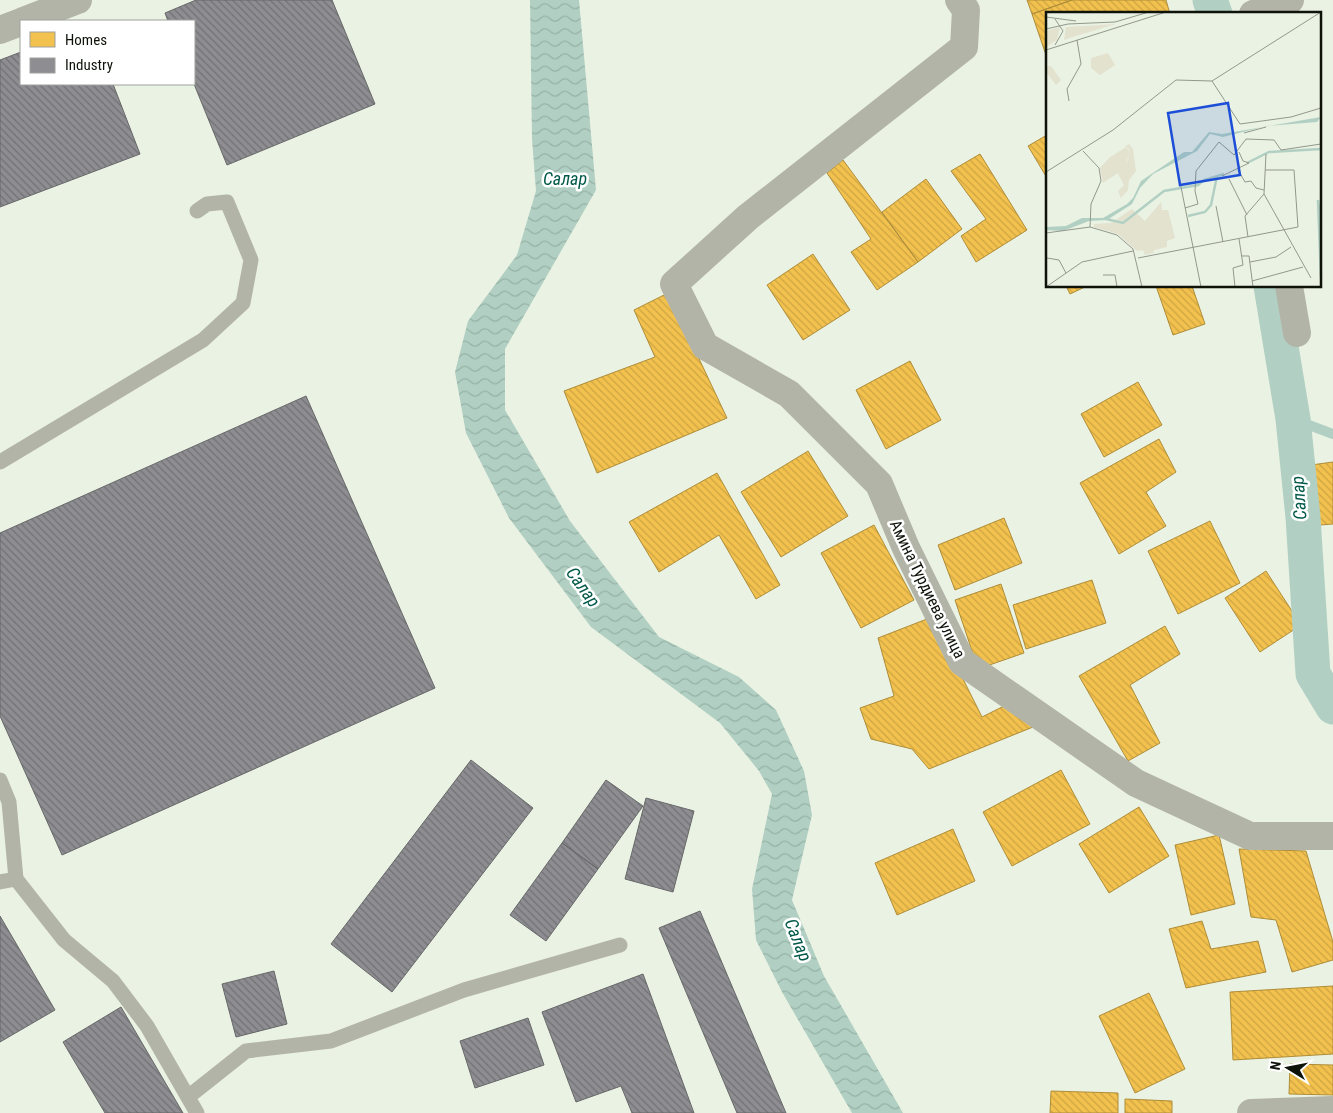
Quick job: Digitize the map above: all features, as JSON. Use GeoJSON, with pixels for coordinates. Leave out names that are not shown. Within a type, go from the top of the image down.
{"type":"FeatureCollection","features":[{"type":"Feature","properties":{"kind":"street"},"geometry":{"type":"LineString","coordinates":[[27,20],[78,0]]}},
{"type":"Feature","properties":{"kind":"street","name":"Амина Турдиева улица"},"geometry":{"type":"LineString","coordinates":[[960,0],[966,10],[964,46],[748,217],[674,284],[705,346],[789,394],[879,484],[906,548],[962,662],[1136,782],[1250,836],[1333,836]]}},
{"type":"Feature","properties":{"kind":"street"},"geometry":{"type":"LineString","coordinates":[[1236,0],[1241,12]]}},
{"type":"Feature","properties":{"kind":"street"},"geometry":{"type":"LineString","coordinates":[[1258,12],[1290,0]]}},
{"type":"Feature","properties":{"kind":"street"},"geometry":{"type":"LineString","coordinates":[[0,30],[20,23]]}},
{"type":"Feature","properties":{"kind":"street"},"geometry":{"type":"LineString","coordinates":[[1289,288],[1298,333]]}},
{"type":"Feature","properties":{"kind":"street"},"geometry":{"type":"LineString","coordinates":[[1251,1113],[1333,1110]]}},
{"type":"Feature","properties":{"kind":"lane"},"geometry":{"type":"LineString","coordinates":[[0,462],[203,340],[243,303],[251,260],[227,202],[207,204],[197,211]]}},
{"type":"Feature","properties":{"kind":"lane"},"geometry":{"type":"LineString","coordinates":[[0,780],[9,802],[16,879],[64,940],[113,981],[147,1026],[197,1113]]}},
{"type":"Feature","properties":{"kind":"lane"},"geometry":{"type":"LineString","coordinates":[[0,882],[16,879]]}},
{"type":"Feature","properties":{"kind":"lane"},"geometry":{"type":"LineString","coordinates":[[188,1097],[246,1051],[332,1040],[464,990],[620,945]]}},
{"type":"Feature","properties":{"kind":"water","name":"Салар"},"geometry":{"type":"Polygon","coordinates":[[[530,0],[579,0],[596,190],[505,349],[505,410],[570,521],[659,637],[739,677],[776,710],[804,771],[812,815],[792,900],[824,976],[903,1113],[852,1113],[782,992],[756,940],[752,889],[772,794],[759,771],[720,723],[591,627],[509,518],[466,433],[455,372],[468,321],[517,255],[536,191],[532,139],[530,0]]]}},
{"type":"Feature","properties":{"kind":"building: Homes"},"geometry":{"type":"Polygon","coordinates":[[[1027,0],[1072,0],[1032,14],[1027,0]]]}},
{"type":"Feature","properties":{"kind":"building: Homes"},"geometry":{"type":"Polygon","coordinates":[[[1072,0],[1166,0],[1169,12],[1046,12],[1046,55],[1032,14],[1072,0]]]}},
{"type":"Feature","properties":{"kind":"building: Homes"},"geometry":{"type":"Polygon","coordinates":[[[1046,136],[1046,176],[1028,146],[1046,136]]]}},
{"type":"Feature","properties":{"kind":"building: Homes"},"geometry":{"type":"Polygon","coordinates":[[[980,154],[1027,230],[976,262],[961,236],[986,219],[951,171],[980,154]]]}},
{"type":"Feature","properties":{"kind":"building: Homes"},"geometry":{"type":"Polygon","coordinates":[[[843,160],[918,262],[877,290],[851,252],[871,239],[827,173],[843,160]]]}},
{"type":"Feature","properties":{"kind":"building: Homes"},"geometry":{"type":"Polygon","coordinates":[[[926,179],[962,229],[918,262],[882,212],[926,179]]]}},
{"type":"Feature","properties":{"kind":"building: Homes"},"geometry":{"type":"Polygon","coordinates":[[[813,254],[850,310],[803,340],[767,285],[813,254]]]}},
{"type":"Feature","properties":{"kind":"building: Homes"},"geometry":{"type":"Polygon","coordinates":[[[1067,288],[1083,288],[1070,294],[1067,288]]]}},
{"type":"Feature","properties":{"kind":"building: Homes"},"geometry":{"type":"Polygon","coordinates":[[[1157,288],[1193,288],[1205,324],[1173,335],[1157,288]]]}},
{"type":"Feature","properties":{"kind":"building: Homes"},"geometry":{"type":"Polygon","coordinates":[[[668,293],[727,418],[597,473],[564,391],[655,357],[634,310],[668,293]]]}},
{"type":"Feature","properties":{"kind":"building: Homes"},"geometry":{"type":"Polygon","coordinates":[[[910,361],[941,420],[886,449],[856,390],[910,361]]]}},
{"type":"Feature","properties":{"kind":"building: Homes"},"geometry":{"type":"Polygon","coordinates":[[[1138,382],[1162,425],[1104,457],[1081,414],[1138,382]]]}},
{"type":"Feature","properties":{"kind":"building: Homes"},"geometry":{"type":"Polygon","coordinates":[[[1159,439],[1176,472],[1146,492],[1166,526],[1119,554],[1080,483],[1159,439]]]}},
{"type":"Feature","properties":{"kind":"building: Homes"},"geometry":{"type":"Polygon","coordinates":[[[808,451],[848,516],[781,557],[741,492],[808,451]]]}},
{"type":"Feature","properties":{"kind":"building: Homes"},"geometry":{"type":"Polygon","coordinates":[[[1333,462],[1333,524],[1320,525],[1311,465],[1333,462]]]}},
{"type":"Feature","properties":{"kind":"building: Homes"},"geometry":{"type":"Polygon","coordinates":[[[717,473],[780,585],[756,599],[719,535],[659,572],[629,522],[717,473]]]}},
{"type":"Feature","properties":{"kind":"building: Homes"},"geometry":{"type":"Polygon","coordinates":[[[1004,518],[1022,563],[955,590],[938,545],[1004,518]]]}},
{"type":"Feature","properties":{"kind":"building: Homes"},"geometry":{"type":"Polygon","coordinates":[[[1210,521],[1240,583],[1178,614],[1148,551],[1210,521]]]}},
{"type":"Feature","properties":{"kind":"building: Homes"},"geometry":{"type":"Polygon","coordinates":[[[874,525],[914,600],[861,628],[821,553],[874,525]]]}},
{"type":"Feature","properties":{"kind":"building: Homes"},"geometry":{"type":"Polygon","coordinates":[[[1266,571],[1301,625],[1260,652],[1225,598],[1266,571]]]}},
{"type":"Feature","properties":{"kind":"building: Homes"},"geometry":{"type":"Polygon","coordinates":[[[1092,580],[1106,623],[1026,649],[1013,605],[1092,580]]]}},
{"type":"Feature","properties":{"kind":"building: Homes"},"geometry":{"type":"Polygon","coordinates":[[[1001,584],[1024,653],[978,669],[955,600],[1001,584]]]}},
{"type":"Feature","properties":{"kind":"building: Homes"},"geometry":{"type":"Polygon","coordinates":[[[932,617],[982,717],[1014,701],[1038,725],[929,769],[912,749],[871,739],[860,708],[894,696],[878,638],[932,617]]]}},
{"type":"Feature","properties":{"kind":"building: Homes"},"geometry":{"type":"Polygon","coordinates":[[[1165,626],[1180,654],[1130,685],[1160,743],[1128,761],[1079,676],[1165,626]]]}},
{"type":"Feature","properties":{"kind":"building: Homes"},"geometry":{"type":"Polygon","coordinates":[[[1061,770],[1090,824],[1012,866],[983,812],[1061,770]]]}},
{"type":"Feature","properties":{"kind":"building: Homes"},"geometry":{"type":"Polygon","coordinates":[[[1139,807],[1169,856],[1109,893],[1079,844],[1139,807]]]}},
{"type":"Feature","properties":{"kind":"building: Homes"},"geometry":{"type":"Polygon","coordinates":[[[953,829],[975,881],[897,915],[875,863],[953,829]]]}},
{"type":"Feature","properties":{"kind":"building: Homes"},"geometry":{"type":"Polygon","coordinates":[[[1219,835],[1235,904],[1191,915],[1175,845],[1219,835]]]}},
{"type":"Feature","properties":{"kind":"building: Homes"},"geometry":{"type":"Polygon","coordinates":[[[1239,849],[1306,851],[1333,942],[1333,960],[1292,972],[1276,920],[1251,917],[1239,849]]]}},
{"type":"Feature","properties":{"kind":"building: Homes"},"geometry":{"type":"Polygon","coordinates":[[[1202,921],[1211,949],[1258,941],[1266,972],[1186,988],[1169,929],[1202,921]]]}},
{"type":"Feature","properties":{"kind":"building: Homes"},"geometry":{"type":"Polygon","coordinates":[[[1333,986],[1333,1054],[1233,1060],[1230,992],[1333,986]]]}},
{"type":"Feature","properties":{"kind":"building: Homes"},"geometry":{"type":"Polygon","coordinates":[[[1149,993],[1185,1069],[1135,1093],[1099,1016],[1149,993]]]}},
{"type":"Feature","properties":{"kind":"building: Homes"},"geometry":{"type":"Polygon","coordinates":[[[1290,1064],[1333,1065],[1333,1095],[1289,1094],[1290,1064]]]}},
{"type":"Feature","properties":{"kind":"building: Homes"},"geometry":{"type":"Polygon","coordinates":[[[1051,1091],[1118,1093],[1118,1113],[1050,1113],[1051,1091]]]}},
{"type":"Feature","properties":{"kind":"building: Homes"},"geometry":{"type":"Polygon","coordinates":[[[1125,1099],[1172,1101],[1172,1113],[1125,1113],[1125,1099]]]}},
{"type":"Feature","properties":{"kind":"building: Industry"},"geometry":{"type":"Polygon","coordinates":[[[196,0],[332,0],[375,104],[227,165],[194,85],[195,20],[168,20],[165,13],[196,0]]]}},
{"type":"Feature","properties":{"kind":"building: Industry"},"geometry":{"type":"Polygon","coordinates":[[[20,52],[20,85],[113,85],[140,154],[0,207],[0,60],[20,52]]]}},
{"type":"Feature","properties":{"kind":"building: Industry"},"geometry":{"type":"Polygon","coordinates":[[[306,396],[435,688],[62,855],[0,716],[0,533],[306,396]]]}},
{"type":"Feature","properties":{"kind":"building: Industry"},"geometry":{"type":"Polygon","coordinates":[[[471,760],[533,808],[392,992],[331,944],[471,760]]]}},
{"type":"Feature","properties":{"kind":"building: Industry"},"geometry":{"type":"Polygon","coordinates":[[[606,780],[643,806],[598,869],[562,843],[606,780]]]}},
{"type":"Feature","properties":{"kind":"building: Industry"},"geometry":{"type":"Polygon","coordinates":[[[646,798],[694,811],[673,892],[625,879],[646,798]]]}},
{"type":"Feature","properties":{"kind":"building: Industry"},"geometry":{"type":"Polygon","coordinates":[[[562,843],[598,869],[546,941],[510,915],[562,843]]]}},
{"type":"Feature","properties":{"kind":"building: Industry"},"geometry":{"type":"Polygon","coordinates":[[[700,911],[786,1113],[737,1113],[659,928],[700,911]]]}},
{"type":"Feature","properties":{"kind":"building: Industry"},"geometry":{"type":"Polygon","coordinates":[[[0,916],[55,1010],[0,1042],[0,916]]]}},
{"type":"Feature","properties":{"kind":"building: Industry"},"geometry":{"type":"Polygon","coordinates":[[[274,971],[287,1024],[236,1037],[222,984],[274,971]]]}},
{"type":"Feature","properties":{"kind":"building: Industry"},"geometry":{"type":"Polygon","coordinates":[[[643,974],[694,1113],[632,1113],[621,1086],[576,1102],[542,1012],[643,974]]]}},
{"type":"Feature","properties":{"kind":"building: Industry"},"geometry":{"type":"Polygon","coordinates":[[[121,1007],[183,1113],[105,1113],[63,1042],[121,1007]]]}},
{"type":"Feature","properties":{"kind":"building: Industry"},"geometry":{"type":"Polygon","coordinates":[[[528,1018],[544,1065],[475,1088],[460,1041],[528,1018]]]}},
{"type":"Feature","properties":{"kind":"waterway","name":"Салар"},"geometry":{"type":"LineString","coordinates":[[1210,0],[1214,12]]}},
{"type":"Feature","properties":{"kind":"waterway","name":"Салар"},"geometry":{"type":"LineString","coordinates":[[1271,288],[1293,419],[1303,517],[1313,674],[1333,707]]}},
{"type":"Feature","properties":{"kind":"waterway"},"geometry":{"type":"LineString","coordinates":[[1293,419],[1333,434]]}}]}
